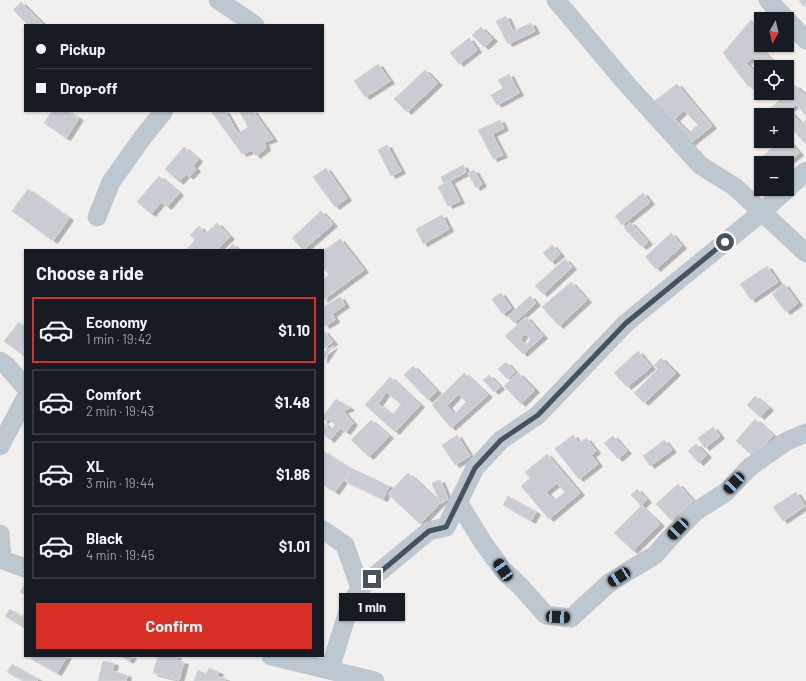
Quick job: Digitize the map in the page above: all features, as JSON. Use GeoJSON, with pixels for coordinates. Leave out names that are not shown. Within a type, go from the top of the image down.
{"type":"FeatureCollection","features":[{"type":"Feature","properties":{"kind":"street"},"geometry":{"type":"LineString","coordinates":[[218,0],[253,24]]}},
{"type":"Feature","properties":{"kind":"street"},"geometry":{"type":"LineString","coordinates":[[556,0],[624,81],[700,165],[735,187],[806,253]]}},
{"type":"Feature","properties":{"kind":"street"},"geometry":{"type":"LineString","coordinates":[[768,0],[779,12]]}},
{"type":"Feature","properties":{"kind":"street"},"geometry":{"type":"LineString","coordinates":[[794,28],[806,40]]}},
{"type":"Feature","properties":{"kind":"street"},"geometry":{"type":"LineString","coordinates":[[97,217],[111,182],[143,137],[163,112]]}},
{"type":"Feature","properties":{"kind":"street"},"geometry":{"type":"LineString","coordinates":[[794,182],[806,171]]}},
{"type":"Feature","properties":{"kind":"street"},"geometry":{"type":"LineString","coordinates":[[330,669],[349,608],[360,588],[429,531],[446,527],[475,468],[501,440],[538,415],[626,323],[762,212],[779,196]]}},
{"type":"Feature","properties":{"kind":"street"},"geometry":{"type":"LineString","coordinates":[[0,361],[7,366],[24,386]]}},
{"type":"Feature","properties":{"kind":"street"},"geometry":{"type":"LineString","coordinates":[[0,446],[24,401]]}},
{"type":"Feature","properties":{"kind":"street"},"geometry":{"type":"LineString","coordinates":[[458,502],[484,544],[503,570],[520,586],[546,615],[571,618],[608,584],[655,555],[695,512],[726,492],[751,466],[787,441],[806,434]]}},
{"type":"Feature","properties":{"kind":"street"},"geometry":{"type":"LineString","coordinates":[[324,531],[345,545],[360,588]]}},
{"type":"Feature","properties":{"kind":"street"},"geometry":{"type":"LineString","coordinates":[[0,534],[1,559],[24,568]]}},
{"type":"Feature","properties":{"kind":"street"},"geometry":{"type":"LineString","coordinates":[[276,657],[375,681]]}},
{"type":"Feature","properties":{"kind":"building"},"geometry":{"type":"Polygon","coordinates":[[[799,0],[806,0],[806,4],[803,6],[799,0]]]}},
{"type":"Feature","properties":{"kind":"building"},"geometry":{"type":"Polygon","coordinates":[[[21,2],[43,24],[27,24],[13,10],[21,2]]]}},
{"type":"Feature","properties":{"kind":"building"},"geometry":{"type":"Polygon","coordinates":[[[506,16],[513,31],[531,23],[535,31],[508,44],[496,21],[506,16]]]}},
{"type":"Feature","properties":{"kind":"building"},"geometry":{"type":"Polygon","coordinates":[[[751,20],[754,23],[754,52],[763,52],[772,60],[756,60],[753,57],[746,63],[754,72],[754,88],[748,86],[723,53],[751,20]]]}},
{"type":"Feature","properties":{"kind":"building"},"geometry":{"type":"Polygon","coordinates":[[[481,27],[493,39],[484,47],[472,35],[481,27]]]}},
{"type":"Feature","properties":{"kind":"building"},"geometry":{"type":"Polygon","coordinates":[[[469,38],[477,50],[459,64],[450,53],[469,38]]]}},
{"type":"Feature","properties":{"kind":"building"},"geometry":{"type":"Polygon","coordinates":[[[378,64],[390,81],[365,97],[354,81],[378,64]]]}},
{"type":"Feature","properties":{"kind":"building"},"geometry":{"type":"Polygon","coordinates":[[[425,70],[438,83],[407,112],[394,99],[425,70]]]}},
{"type":"Feature","properties":{"kind":"building"},"geometry":{"type":"Polygon","coordinates":[[[509,74],[519,93],[497,105],[491,95],[503,88],[498,80],[509,74]]]}},
{"type":"Feature","properties":{"kind":"building"},"geometry":{"type":"Polygon","coordinates":[[[677,84],[712,126],[688,145],[653,102],[677,84]],[[684,110],[675,119],[689,133],[698,125],[684,110]]]}},
{"type":"Feature","properties":{"kind":"building"},"geometry":{"type":"Polygon","coordinates":[[[795,85],[806,96],[806,116],[796,104],[791,108],[771,108],[779,100],[794,100],[795,85]]]}},
{"type":"Feature","properties":{"kind":"building"},"geometry":{"type":"Polygon","coordinates":[[[51,112],[70,112],[79,118],[66,138],[44,123],[51,112]]]}},
{"type":"Feature","properties":{"kind":"building"},"geometry":{"type":"Polygon","coordinates":[[[212,112],[226,112],[238,134],[248,127],[240,112],[254,112],[273,139],[264,142],[266,148],[256,156],[252,150],[242,154],[212,112]]]}},
{"type":"Feature","properties":{"kind":"building"},"geometry":{"type":"Polygon","coordinates":[[[794,116],[801,124],[806,120],[806,144],[794,131],[794,116]]]}},
{"type":"Feature","properties":{"kind":"building"},"geometry":{"type":"Polygon","coordinates":[[[500,120],[504,128],[492,134],[503,155],[493,159],[478,130],[500,120]]]}},
{"type":"Feature","properties":{"kind":"building"},"geometry":{"type":"Polygon","coordinates":[[[387,145],[401,171],[391,176],[378,150],[387,145]]]}},
{"type":"Feature","properties":{"kind":"building"},"geometry":{"type":"Polygon","coordinates":[[[184,147],[198,159],[193,166],[196,169],[189,177],[186,174],[179,182],[165,169],[184,147]]]}},
{"type":"Feature","properties":{"kind":"building"},"geometry":{"type":"Polygon","coordinates":[[[794,147],[799,153],[794,157],[763,156],[772,148],[794,147]]]}},
{"type":"Feature","properties":{"kind":"building"},"geometry":{"type":"Polygon","coordinates":[[[463,165],[466,172],[444,184],[441,177],[463,165]]]}},
{"type":"Feature","properties":{"kind":"building"},"geometry":{"type":"Polygon","coordinates":[[[326,168],[347,198],[335,207],[313,177],[326,168]]]}},
{"type":"Feature","properties":{"kind":"building"},"geometry":{"type":"Polygon","coordinates":[[[474,170],[482,184],[476,188],[468,173],[474,170]]]}},
{"type":"Feature","properties":{"kind":"building"},"geometry":{"type":"Polygon","coordinates":[[[159,176],[179,193],[167,207],[161,202],[151,214],[137,202],[159,176]]]}},
{"type":"Feature","properties":{"kind":"building"},"geometry":{"type":"Polygon","coordinates":[[[450,181],[460,201],[448,206],[438,187],[450,181]]]}},
{"type":"Feature","properties":{"kind":"building"},"geometry":{"type":"Polygon","coordinates":[[[28,189],[69,218],[53,241],[12,211],[28,189]]]}},
{"type":"Feature","properties":{"kind":"building"},"geometry":{"type":"Polygon","coordinates":[[[643,193],[650,202],[622,225],[615,216],[643,193]]]}},
{"type":"Feature","properties":{"kind":"building"},"geometry":{"type":"Polygon","coordinates":[[[321,211],[333,224],[304,249],[302,249],[292,238],[321,211]]]}},
{"type":"Feature","properties":{"kind":"building"},"geometry":{"type":"Polygon","coordinates":[[[442,215],[449,229],[423,244],[416,229],[442,215]]]}},
{"type":"Feature","properties":{"kind":"building"},"geometry":{"type":"Polygon","coordinates":[[[630,222],[648,242],[642,247],[624,228],[630,222]]]}},
{"type":"Feature","properties":{"kind":"building"},"geometry":{"type":"Polygon","coordinates":[[[217,223],[230,237],[217,249],[187,249],[195,240],[190,235],[199,226],[205,234],[217,223]]]}},
{"type":"Feature","properties":{"kind":"building"},"geometry":{"type":"Polygon","coordinates":[[[671,233],[682,246],[656,269],[645,257],[671,233]]]}},
{"type":"Feature","properties":{"kind":"building"},"geometry":{"type":"Polygon","coordinates":[[[340,239],[364,270],[324,299],[324,280],[329,274],[324,270],[324,250],[340,239]]]}},
{"type":"Feature","properties":{"kind":"building"},"geometry":{"type":"Polygon","coordinates":[[[233,244],[237,249],[228,249],[233,244]]]}},
{"type":"Feature","properties":{"kind":"building"},"geometry":{"type":"Polygon","coordinates":[[[552,245],[560,254],[551,262],[543,253],[552,245]]]}},
{"type":"Feature","properties":{"kind":"building"},"geometry":{"type":"Polygon","coordinates":[[[565,259],[572,267],[543,294],[535,286],[565,259]]]}},
{"type":"Feature","properties":{"kind":"building"},"geometry":{"type":"Polygon","coordinates":[[[767,266],[778,282],[751,300],[740,284],[767,266]]]}},
{"type":"Feature","properties":{"kind":"building"},"geometry":{"type":"Polygon","coordinates":[[[571,282],[587,300],[559,326],[542,307],[571,282]]]}},
{"type":"Feature","properties":{"kind":"building"},"geometry":{"type":"Polygon","coordinates":[[[784,284],[798,303],[786,312],[772,294],[784,284]]]}},
{"type":"Feature","properties":{"kind":"building"},"geometry":{"type":"Polygon","coordinates":[[[501,293],[511,308],[502,314],[492,299],[501,293]]]}},
{"type":"Feature","properties":{"kind":"building"},"geometry":{"type":"Polygon","coordinates":[[[530,296],[536,303],[514,323],[508,316],[530,296]]]}},
{"type":"Feature","properties":{"kind":"building"},"geometry":{"type":"Polygon","coordinates":[[[340,297],[345,305],[332,314],[335,320],[325,326],[324,306],[340,297]]]}},
{"type":"Feature","properties":{"kind":"building"},"geometry":{"type":"Polygon","coordinates":[[[526,317],[543,336],[523,354],[505,336],[526,317]],[[524,334],[520,340],[527,345],[531,338],[524,334]]]}},
{"type":"Feature","properties":{"kind":"building"},"geometry":{"type":"Polygon","coordinates":[[[19,322],[24,326],[24,356],[4,341],[19,322]]]}},
{"type":"Feature","properties":{"kind":"building"},"geometry":{"type":"Polygon","coordinates":[[[324,331],[333,342],[324,348],[324,331]]]}},
{"type":"Feature","properties":{"kind":"building"},"geometry":{"type":"Polygon","coordinates":[[[333,346],[324,360],[324,352],[333,346]]]}},
{"type":"Feature","properties":{"kind":"building"},"geometry":{"type":"Polygon","coordinates":[[[638,351],[651,367],[627,387],[614,373],[638,351]]]}},
{"type":"Feature","properties":{"kind":"building"},"geometry":{"type":"Polygon","coordinates":[[[661,358],[676,373],[644,403],[634,393],[658,369],[654,365],[661,358]]]}},
{"type":"Feature","properties":{"kind":"building"},"geometry":{"type":"Polygon","coordinates":[[[506,362],[515,372],[507,379],[498,369],[506,362]]]}},
{"type":"Feature","properties":{"kind":"building"},"geometry":{"type":"Polygon","coordinates":[[[413,366],[437,391],[428,400],[404,375],[413,366]]]}},
{"type":"Feature","properties":{"kind":"building"},"geometry":{"type":"Polygon","coordinates":[[[464,373],[488,395],[451,428],[432,405],[464,373]],[[458,394],[447,406],[455,414],[466,402],[458,394]]]}},
{"type":"Feature","properties":{"kind":"building"},"geometry":{"type":"Polygon","coordinates":[[[518,373],[535,390],[521,404],[504,386],[518,373]]]}},
{"type":"Feature","properties":{"kind":"building"},"geometry":{"type":"Polygon","coordinates":[[[489,375],[500,387],[494,392],[483,380],[489,375]]]}},
{"type":"Feature","properties":{"kind":"building"},"geometry":{"type":"Polygon","coordinates":[[[390,377],[420,405],[395,432],[365,405],[390,377]],[[386,392],[378,404],[393,415],[401,404],[386,392]]]}},
{"type":"Feature","properties":{"kind":"building"},"geometry":{"type":"Polygon","coordinates":[[[755,396],[769,408],[760,417],[747,405],[755,396]]]}},
{"type":"Feature","properties":{"kind":"building"},"geometry":{"type":"Polygon","coordinates":[[[336,399],[350,408],[343,411],[353,423],[346,432],[340,428],[330,440],[324,435],[324,423],[330,430],[335,425],[327,418],[324,421],[324,415],[336,399]]]}},
{"type":"Feature","properties":{"kind":"building"},"geometry":{"type":"Polygon","coordinates":[[[755,419],[773,435],[754,457],[736,441],[755,419]]]}},
{"type":"Feature","properties":{"kind":"building"},"geometry":{"type":"Polygon","coordinates":[[[371,420],[389,436],[369,457],[351,440],[371,420]]]}},
{"type":"Feature","properties":{"kind":"building"},"geometry":{"type":"Polygon","coordinates":[[[713,427],[720,436],[705,448],[698,438],[713,427]]]}},
{"type":"Feature","properties":{"kind":"building"},"geometry":{"type":"Polygon","coordinates":[[[457,435],[470,456],[455,465],[442,445],[457,435]]]}},
{"type":"Feature","properties":{"kind":"building"},"geometry":{"type":"Polygon","coordinates":[[[573,435],[579,443],[586,438],[596,451],[591,455],[598,464],[579,479],[555,449],[573,435]]]}},
{"type":"Feature","properties":{"kind":"building"},"geometry":{"type":"Polygon","coordinates":[[[613,436],[627,451],[618,459],[604,443],[613,436]]]}},
{"type":"Feature","properties":{"kind":"building"},"geometry":{"type":"Polygon","coordinates":[[[664,440],[672,450],[650,466],[643,456],[664,440]]]}},
{"type":"Feature","properties":{"kind":"building"},"geometry":{"type":"Polygon","coordinates":[[[696,444],[707,455],[699,463],[688,451],[696,444]]]}},
{"type":"Feature","properties":{"kind":"building"},"geometry":{"type":"Polygon","coordinates":[[[324,452],[351,469],[335,492],[324,486],[324,452]]]}},
{"type":"Feature","properties":{"kind":"building"},"geometry":{"type":"Polygon","coordinates":[[[547,454],[580,493],[549,519],[521,486],[530,478],[525,472],[547,454]],[[557,483],[546,492],[554,501],[565,492],[557,483]]]}},
{"type":"Feature","properties":{"kind":"building"},"geometry":{"type":"Polygon","coordinates":[[[351,468],[389,486],[383,499],[345,481],[351,468]]]}},
{"type":"Feature","properties":{"kind":"building"},"geometry":{"type":"Polygon","coordinates":[[[408,473],[440,503],[420,524],[388,494],[408,473]]]}},
{"type":"Feature","properties":{"kind":"building"},"geometry":{"type":"Polygon","coordinates":[[[440,480],[448,499],[440,503],[432,483],[440,480]]]}},
{"type":"Feature","properties":{"kind":"building"},"geometry":{"type":"Polygon","coordinates":[[[678,484],[693,501],[671,520],[656,504],[678,484]]]}},
{"type":"Feature","properties":{"kind":"building"},"geometry":{"type":"Polygon","coordinates":[[[637,489],[647,500],[641,506],[631,495],[637,489]]]}},
{"type":"Feature","properties":{"kind":"building"},"geometry":{"type":"Polygon","coordinates":[[[796,492],[805,506],[783,521],[773,507],[796,492]]]}},
{"type":"Feature","properties":{"kind":"building"},"geometry":{"type":"Polygon","coordinates":[[[508,496],[536,512],[531,521],[503,505],[508,496]]]}},
{"type":"Feature","properties":{"kind":"building"},"geometry":{"type":"Polygon","coordinates":[[[641,506],[660,524],[633,551],[614,533],[641,506]]]}},
{"type":"Feature","properties":{"kind":"building"},"geometry":{"type":"Polygon","coordinates":[[[24,586],[24,594],[20,592],[24,586]]]}},
{"type":"Feature","properties":{"kind":"building"},"geometry":{"type":"Polygon","coordinates":[[[10,609],[22,617],[24,614],[24,626],[23,627],[5,616],[10,609]]]}},
{"type":"Feature","properties":{"kind":"building"},"geometry":{"type":"Polygon","coordinates":[[[32,657],[66,657],[57,673],[31,659],[32,657]]]}},
{"type":"Feature","properties":{"kind":"building"},"geometry":{"type":"Polygon","coordinates":[[[123,657],[131,657],[129,661],[123,657]]]}},
{"type":"Feature","properties":{"kind":"building"},"geometry":{"type":"Polygon","coordinates":[[[158,657],[176,657],[175,660],[184,662],[179,680],[153,673],[158,657]]]}},
{"type":"Feature","properties":{"kind":"building"},"geometry":{"type":"Polygon","coordinates":[[[103,661],[114,663],[112,671],[127,675],[126,681],[98,681],[103,661]]]}},
{"type":"Feature","properties":{"kind":"building"},"geometry":{"type":"Polygon","coordinates":[[[12,664],[38,679],[37,681],[24,681],[7,672],[12,664]]]}},
{"type":"Feature","properties":{"kind":"building"},"geometry":{"type":"Polygon","coordinates":[[[209,668],[219,672],[217,676],[226,679],[225,681],[194,681],[198,670],[206,674],[209,668]]]}},
{"type":"Feature","properties":{"kind":"route"},"geometry":{"type":"LineString","coordinates":[[372,579],[429,531],[446,527],[475,468],[501,440],[538,415],[626,323],[725,242]]}}]}
